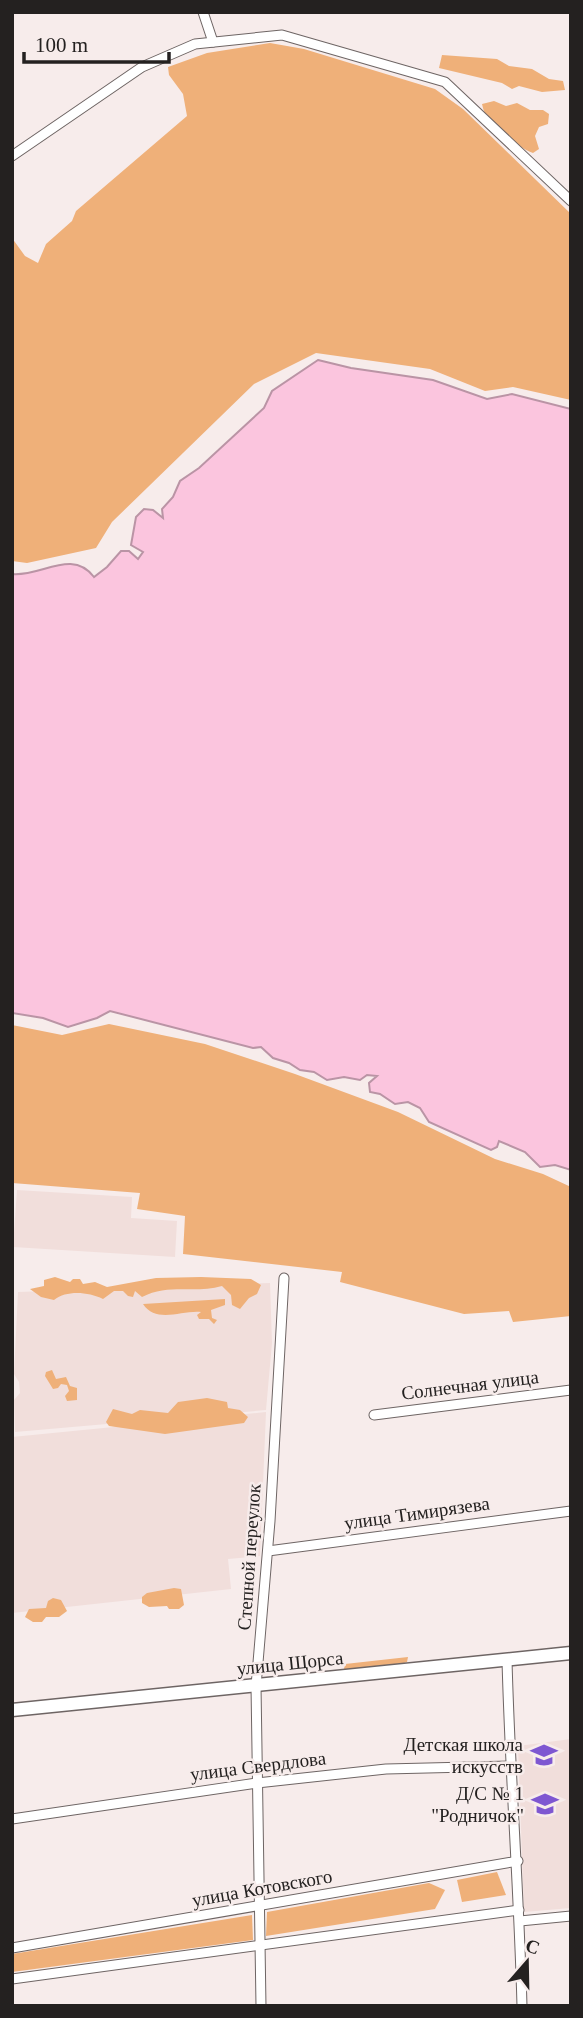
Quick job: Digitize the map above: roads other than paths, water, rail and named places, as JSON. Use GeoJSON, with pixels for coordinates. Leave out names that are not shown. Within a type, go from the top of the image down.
{"type":"FeatureCollection","features":[{"type":"Feature","properties":{"kind":"street"},"geometry":{"type":"LineString","coordinates":[[203,12],[213,43]]}},
{"type":"Feature","properties":{"kind":"street"},"geometry":{"type":"LineString","coordinates":[[12,156],[142,67],[195,44],[282,35],[445,82],[571,201]]}},
{"type":"Feature","properties":{"kind":"street","name":"Степной переулок"},"geometry":{"type":"LineString","coordinates":[[261,2006],[256,1686],[268,1551],[284,1278]]}},
{"type":"Feature","properties":{"kind":"street","name":"Солнечная улица"},"geometry":{"type":"LineString","coordinates":[[374,1415],[571,1390]]}},
{"type":"Feature","properties":{"kind":"street","name":"улица Тимирязева"},"geometry":{"type":"LineString","coordinates":[[268,1551],[571,1511]]}},
{"type":"Feature","properties":{"kind":"street","name":"улица Щорса"},"geometry":{"type":"LineString","coordinates":[[12,1710],[571,1653]]}},
{"type":"Feature","properties":{"kind":"street"},"geometry":{"type":"LineString","coordinates":[[507,1660],[510,1766],[518,1861],[522,2006]]}},
{"type":"Feature","properties":{"kind":"street","name":"улица Свердлова"},"geometry":{"type":"LineString","coordinates":[[12,1819],[257,1783],[386,1769],[510,1766]]}},
{"type":"Feature","properties":{"kind":"street","name":"улица Котовского"},"geometry":{"type":"LineString","coordinates":[[12,1948],[518,1861]]}},
{"type":"Feature","properties":{"kind":"street"},"geometry":{"type":"LineString","coordinates":[[12,1979],[519,1915],[571,1916]]}},
{"type":"Feature","properties":{"kind":"place","name":"Детская школа искусств"},"geometry":{"type":"Point","coordinates":[544,1755]}},
{"type":"Feature","properties":{"kind":"place","name":"Д/С № 1 \"Родничок\""},"geometry":{"type":"Point","coordinates":[545,1804]}}]}
